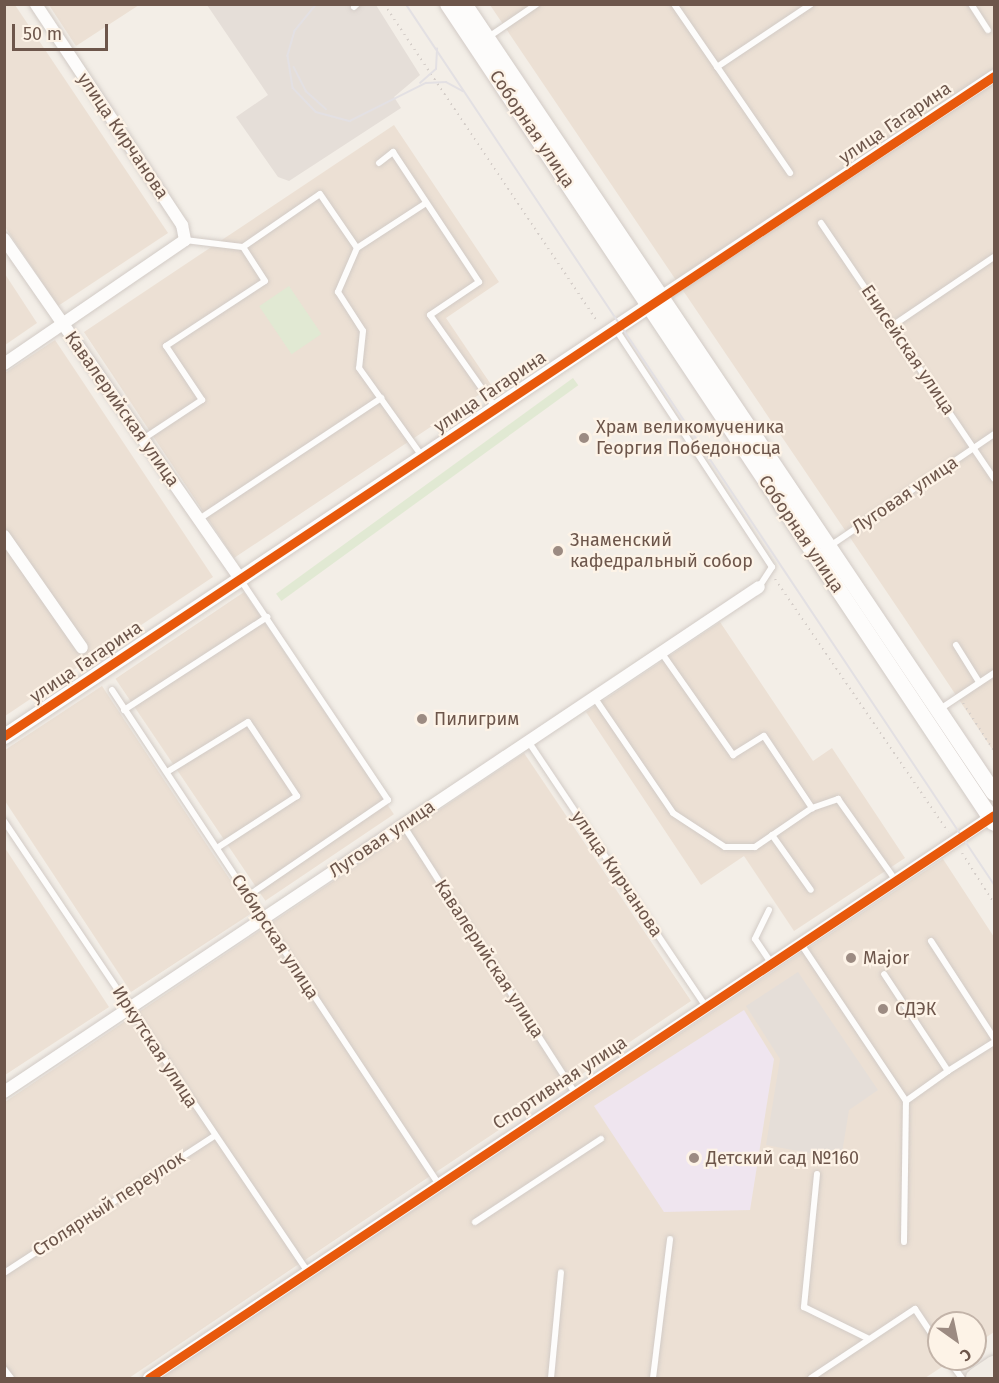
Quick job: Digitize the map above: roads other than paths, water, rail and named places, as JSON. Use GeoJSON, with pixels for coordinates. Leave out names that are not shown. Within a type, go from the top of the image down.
{"type":"FeatureCollection","features":[{"type":"Feature","properties":{"kind":"main road","name":"Соборная улица"},"geometry":{"type":"LineString","coordinates":[[448,4],[481,42],[823,551],[993,818]]}},
{"type":"Feature","properties":{"kind":"main road","name":"Соборная улица"},"geometry":{"type":"LineString","coordinates":[[464,4],[481,42]]}},
{"type":"Feature","properties":{"kind":"main road","name":"Соборная улица"},"geometry":{"type":"LineString","coordinates":[[823,551],[939,710],[994,793]]}},
{"type":"Feature","properties":{"kind":"main road"},"geometry":{"type":"LineString","coordinates":[[976,1378],[994,1366]]}},
{"type":"Feature","properties":{"kind":"street","name":"улица Кирчанова"},"geometry":{"type":"LineString","coordinates":[[36,4],[182,225],[185,240]]}},
{"type":"Feature","properties":{"kind":"street","name":"улица Гагарина"},"geometry":{"type":"LineString","coordinates":[[4,736],[994,76]]}},
{"type":"Feature","properties":{"kind":"street","name":"Кавалерийская улица"},"geometry":{"type":"LineString","coordinates":[[4,239],[240,579]]}},
{"type":"Feature","properties":{"kind":"street"},"geometry":{"type":"LineString","coordinates":[[4,364],[185,240]]}},
{"type":"Feature","properties":{"kind":"street"},"geometry":{"type":"LineString","coordinates":[[4,536],[82,648]]}},
{"type":"Feature","properties":{"kind":"street","name":"Луговая улица"},"geometry":{"type":"LineString","coordinates":[[4,1092],[759,587]]}},
{"type":"Feature","properties":{"kind":"street","name":"Спортивная улица"},"geometry":{"type":"LineString","coordinates":[[149,1378],[438,1183],[993,818]]}},
{"type":"Feature","properties":{"kind":"lane"},"geometry":{"type":"LineString","coordinates":[[481,42],[537,4]]}},
{"type":"Feature","properties":{"kind":"lane"},"geometry":{"type":"LineString","coordinates":[[675,4],[790,173]]}},
{"type":"Feature","properties":{"kind":"lane"},"geometry":{"type":"LineString","coordinates":[[717,67],[811,4]]}},
{"type":"Feature","properties":{"kind":"lane"},"geometry":{"type":"LineString","coordinates":[[971,4],[988,30]]}},
{"type":"Feature","properties":{"kind":"lane"},"geometry":{"type":"LineString","coordinates":[[379,163],[393,152],[479,282],[430,315],[495,408]]}},
{"type":"Feature","properties":{"kind":"lane"},"geometry":{"type":"LineString","coordinates":[[185,240],[243,247],[320,194],[357,248]]}},
{"type":"Feature","properties":{"kind":"lane"},"geometry":{"type":"LineString","coordinates":[[422,457],[359,368],[363,331],[338,292],[357,248],[426,203]]}},
{"type":"Feature","properties":{"kind":"lane","name":"Енисейская улица"},"geometry":{"type":"LineString","coordinates":[[821,223],[994,479]]}},
{"type":"Feature","properties":{"kind":"lane"},"geometry":{"type":"LineString","coordinates":[[143,439],[202,400],[166,346],[265,281],[243,247]]}},
{"type":"Feature","properties":{"kind":"lane"},"geometry":{"type":"LineString","coordinates":[[892,326],[994,257]]}},
{"type":"Feature","properties":{"kind":"lane"},"geometry":{"type":"LineString","coordinates":[[615,328],[770,571],[759,587]]}},
{"type":"Feature","properties":{"kind":"lane"},"geometry":{"type":"LineString","coordinates":[[198,520],[381,398]]}},
{"type":"Feature","properties":{"kind":"lane","name":"Луговая улица"},"geometry":{"type":"LineString","coordinates":[[823,551],[994,434]]}},
{"type":"Feature","properties":{"kind":"lane"},"geometry":{"type":"LineString","coordinates":[[240,579],[388,800],[248,896]]}},
{"type":"Feature","properties":{"kind":"lane"},"geometry":{"type":"LineString","coordinates":[[124,710],[267,617]]}},
{"type":"Feature","properties":{"kind":"lane"},"geometry":{"type":"LineString","coordinates":[[956,645],[979,682]]}},
{"type":"Feature","properties":{"kind":"lane"},"geometry":{"type":"LineString","coordinates":[[661,652],[733,755],[764,736],[812,808]]}},
{"type":"Feature","properties":{"kind":"lane"},"geometry":{"type":"LineString","coordinates":[[939,710],[994,673]]}},
{"type":"Feature","properties":{"kind":"lane","name":"Сибирская улица"},"geometry":{"type":"LineString","coordinates":[[112,690],[438,1183]]}},
{"type":"Feature","properties":{"kind":"lane"},"geometry":{"type":"LineString","coordinates":[[594,697],[673,813],[725,847],[755,847],[812,808],[838,799],[896,880]]}},
{"type":"Feature","properties":{"kind":"lane"},"geometry":{"type":"LineString","coordinates":[[167,772],[248,722],[297,796],[217,848]]}},
{"type":"Feature","properties":{"kind":"lane","name":"улица Кирчанова"},"geometry":{"type":"LineString","coordinates":[[528,741],[706,1007]]}},
{"type":"Feature","properties":{"kind":"lane","name":"Иркутская улица"},"geometry":{"type":"LineString","coordinates":[[4,820],[214,1136],[308,1272]]}},
{"type":"Feature","properties":{"kind":"lane","name":"Кавалерийская улица"},"geometry":{"type":"LineString","coordinates":[[403,825],[575,1093]]}},
{"type":"Feature","properties":{"kind":"lane"},"geometry":{"type":"LineString","coordinates":[[772,835],[811,890]]}},
{"type":"Feature","properties":{"kind":"lane"},"geometry":{"type":"LineString","coordinates":[[769,910],[755,939],[772,963]]}},
{"type":"Feature","properties":{"kind":"lane"},"geometry":{"type":"LineString","coordinates":[[906,1101],[994,1040],[931,941]]}},
{"type":"Feature","properties":{"kind":"lane"},"geometry":{"type":"LineString","coordinates":[[801,944],[906,1101],[904,1242]]}},
{"type":"Feature","properties":{"kind":"lane"},"geometry":{"type":"LineString","coordinates":[[884,974],[948,1071]]}},
{"type":"Feature","properties":{"kind":"lane","name":"Столярный переулок"},"geometry":{"type":"LineString","coordinates":[[4,1273],[214,1136]]}},
{"type":"Feature","properties":{"kind":"lane"},"geometry":{"type":"LineString","coordinates":[[475,1222],[601,1139]]}},
{"type":"Feature","properties":{"kind":"lane"},"geometry":{"type":"LineString","coordinates":[[817,1174],[804,1307],[869,1339]]}},
{"type":"Feature","properties":{"kind":"lane"},"geometry":{"type":"LineString","coordinates":[[653,1378],[670,1239]]}},
{"type":"Feature","properties":{"kind":"lane"},"geometry":{"type":"LineString","coordinates":[[551,1378],[561,1272]]}},
{"type":"Feature","properties":{"kind":"lane"},"geometry":{"type":"LineString","coordinates":[[811,1378],[915,1309],[927,1327]]}},
{"type":"Feature","properties":{"kind":"lane"},"geometry":{"type":"LineString","coordinates":[[4,1369],[11,1378]]}},
{"type":"Feature","properties":{"kind":"tram line"},"geometry":{"type":"LineString","coordinates":[[317,4],[295,31],[288,56],[293,88],[316,112],[350,121],[426,83],[446,82],[463,91]]}},
{"type":"Feature","properties":{"kind":"tram line"},"geometry":{"type":"LineString","coordinates":[[406,4],[994,884]]}},
{"type":"Feature","properties":{"kind":"tram line"},"geometry":{"type":"LineString","coordinates":[[420,83],[436,69],[437,49]]}},
{"type":"Feature","properties":{"kind":"tram line"},"geometry":{"type":"LineString","coordinates":[[294,67],[306,91],[326,109]]}},
{"type":"Feature","properties":{"kind":"place","name":"Храм великомученика Георгия Победоносца"},"geometry":{"type":"Point","coordinates":[584,438]}},
{"type":"Feature","properties":{"kind":"place","name":"Знаменский кафедральный собор"},"geometry":{"type":"Point","coordinates":[558,551]}},
{"type":"Feature","properties":{"kind":"place","name":"Пилигрим"},"geometry":{"type":"Point","coordinates":[422,719]}},
{"type":"Feature","properties":{"kind":"place","name":"Major"},"geometry":{"type":"Point","coordinates":[851,958]}},
{"type":"Feature","properties":{"kind":"place","name":"СДЭК"},"geometry":{"type":"Point","coordinates":[883,1009]}},
{"type":"Feature","properties":{"kind":"place","name":"Детский сад №160"},"geometry":{"type":"Point","coordinates":[694,1158]}}]}
